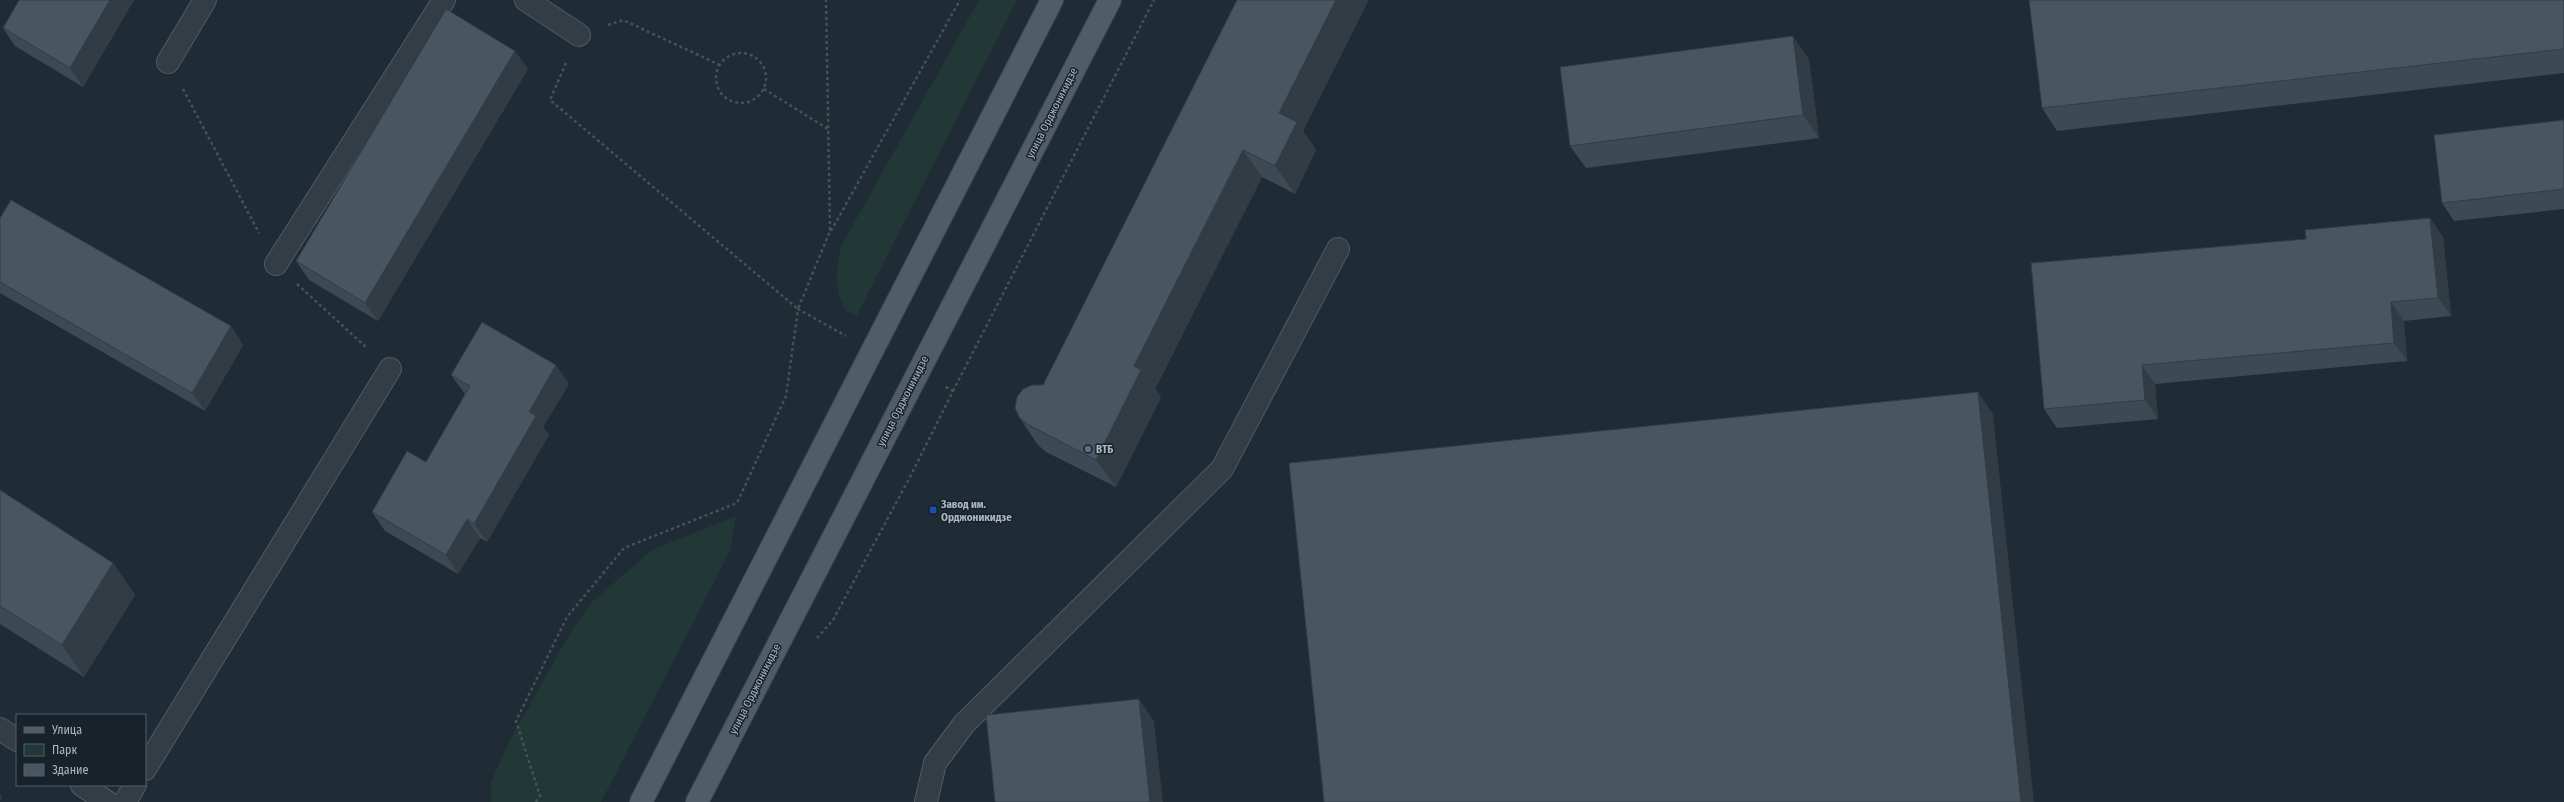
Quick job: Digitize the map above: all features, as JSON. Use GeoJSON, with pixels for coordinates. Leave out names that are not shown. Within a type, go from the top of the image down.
{"type":"FeatureCollection","features":[{"type":"Feature","properties":{"kind":"main road"},"geometry":{"type":"LineString","coordinates":[[641,802],[1052,0]]}},
{"type":"Feature","properties":{"kind":"main road","name":"улица Орджоникидзе"},"geometry":{"type":"LineString","coordinates":[[696,802],[1110,0]]}},
{"type":"Feature","properties":{"kind":"street"},"geometry":{"type":"LineString","coordinates":[[168,62],[205,0]]}},
{"type":"Feature","properties":{"kind":"street"},"geometry":{"type":"LineString","coordinates":[[276,264],[444,0]]}},
{"type":"Feature","properties":{"kind":"street"},"geometry":{"type":"LineString","coordinates":[[526,0],[579,35]]}},
{"type":"Feature","properties":{"kind":"street"},"geometry":{"type":"LineString","coordinates":[[926,802],[935,763],[964,724],[1222,469],[1338,249]]}},
{"type":"Feature","properties":{"kind":"street"},"geometry":{"type":"LineString","coordinates":[[146,767],[390,369]]}},
{"type":"Feature","properties":{"kind":"street"},"geometry":{"type":"LineString","coordinates":[[0,728],[16,739]]}},
{"type":"Feature","properties":{"kind":"street"},"geometry":{"type":"LineString","coordinates":[[83,786],[107,802]]}},
{"type":"Feature","properties":{"kind":"street"},"geometry":{"type":"LineString","coordinates":[[125,802],[134,786]]}},
{"type":"Feature","properties":{"kind":"path"},"geometry":{"type":"LineString","coordinates":[[826,0],[830,231]]}},
{"type":"Feature","properties":{"kind":"path"},"geometry":{"type":"LineString","coordinates":[[720,65],[623,20],[579,35],[550,100],[798,309],[830,231],[960,0]]}},
{"type":"Feature","properties":{"kind":"path"},"geometry":{"type":"LineString","coordinates":[[953,391],[1154,0]]}},
{"type":"Feature","properties":{"kind":"path"},"geometry":{"type":"LineString","coordinates":[[741,52],[757,58],[766,72],[764,90],[752,100],[737,102],[730,100],[719,88],[716,81],[720,65],[725,58],[741,52]]}},
{"type":"Feature","properties":{"kind":"path"},"geometry":{"type":"LineString","coordinates":[[168,62],[276,264],[390,369]]}},
{"type":"Feature","properties":{"kind":"path"},"geometry":{"type":"LineString","coordinates":[[764,90],[828,129]]}},
{"type":"Feature","properties":{"kind":"green space"},"geometry":{"type":"Polygon","coordinates":[[[979,0],[1017,0],[857,315],[847,312],[840,297],[837,282],[840,248],[979,0]]]}},
{"type":"Feature","properties":{"kind":"green space"},"geometry":{"type":"Polygon","coordinates":[[[736,516],[730,551],[601,802],[491,802],[491,782],[509,742],[570,633],[592,602],[652,550],[736,516]]]}},
{"type":"Feature","properties":{"kind":"building"},"geometry":{"type":"Polygon","coordinates":[[[19,0],[110,0],[70,68],[3,28],[19,0]]]}},
{"type":"Feature","properties":{"kind":"building"},"geometry":{"type":"Polygon","coordinates":[[[1237,0],[1336,0],[1279,113],[1297,122],[1275,166],[1243,150],[1134,366],[1141,370],[1096,460],[1027,424],[1019,417],[1015,408],[1017,397],[1023,389],[1032,385],[1043,385],[1237,0]]]}},
{"type":"Feature","properties":{"kind":"building"},"geometry":{"type":"Polygon","coordinates":[[[2029,0],[2564,0],[2564,49],[2042,108],[2029,0]]]}},
{"type":"Feature","properties":{"kind":"building"},"geometry":{"type":"Polygon","coordinates":[[[446,9],[515,51],[365,303],[296,261],[446,9]]]}},
{"type":"Feature","properties":{"kind":"building"},"geometry":{"type":"Polygon","coordinates":[[[1793,36],[1803,115],[1570,146],[1560,67],[1793,36]]]}},
{"type":"Feature","properties":{"kind":"building"},"geometry":{"type":"Polygon","coordinates":[[[2564,120],[2564,189],[2442,203],[2434,135],[2564,120]]]}},
{"type":"Feature","properties":{"kind":"building"},"geometry":{"type":"Polygon","coordinates":[[[11,200],[231,326],[192,393],[0,282],[0,218],[11,200]]]}},
{"type":"Feature","properties":{"kind":"building"},"geometry":{"type":"Polygon","coordinates":[[[2430,218],[2438,298],[2391,302],[2394,343],[2142,365],[2145,400],[2044,409],[2031,263],[2306,239],[2305,230],[2430,218]]]}},
{"type":"Feature","properties":{"kind":"building"},"geometry":{"type":"Polygon","coordinates":[[[482,322],[556,365],[529,412],[536,416],[474,524],[467,519],[446,555],[372,512],[407,451],[426,462],[470,386],[451,375],[482,322]]]}},
{"type":"Feature","properties":{"kind":"building"},"geometry":{"type":"Polygon","coordinates":[[[1978,392],[2021,802],[1324,802],[1289,463],[1978,392]]]}},
{"type":"Feature","properties":{"kind":"building"},"geometry":{"type":"Polygon","coordinates":[[[0,490],[113,563],[62,645],[0,606],[0,490]]]}},
{"type":"Feature","properties":{"kind":"building"},"geometry":{"type":"Polygon","coordinates":[[[1139,699],[1150,802],[995,802],[986,715],[1139,699]]]}},
{"type":"Feature","properties":{"kind":"place","name":"ВТБ"},"geometry":{"type":"Point","coordinates":[1088,449]}},
{"type":"Feature","properties":{"kind":"place","name":"Завод им. Орджоникидзе"},"geometry":{"type":"Point","coordinates":[933,510]}}]}
